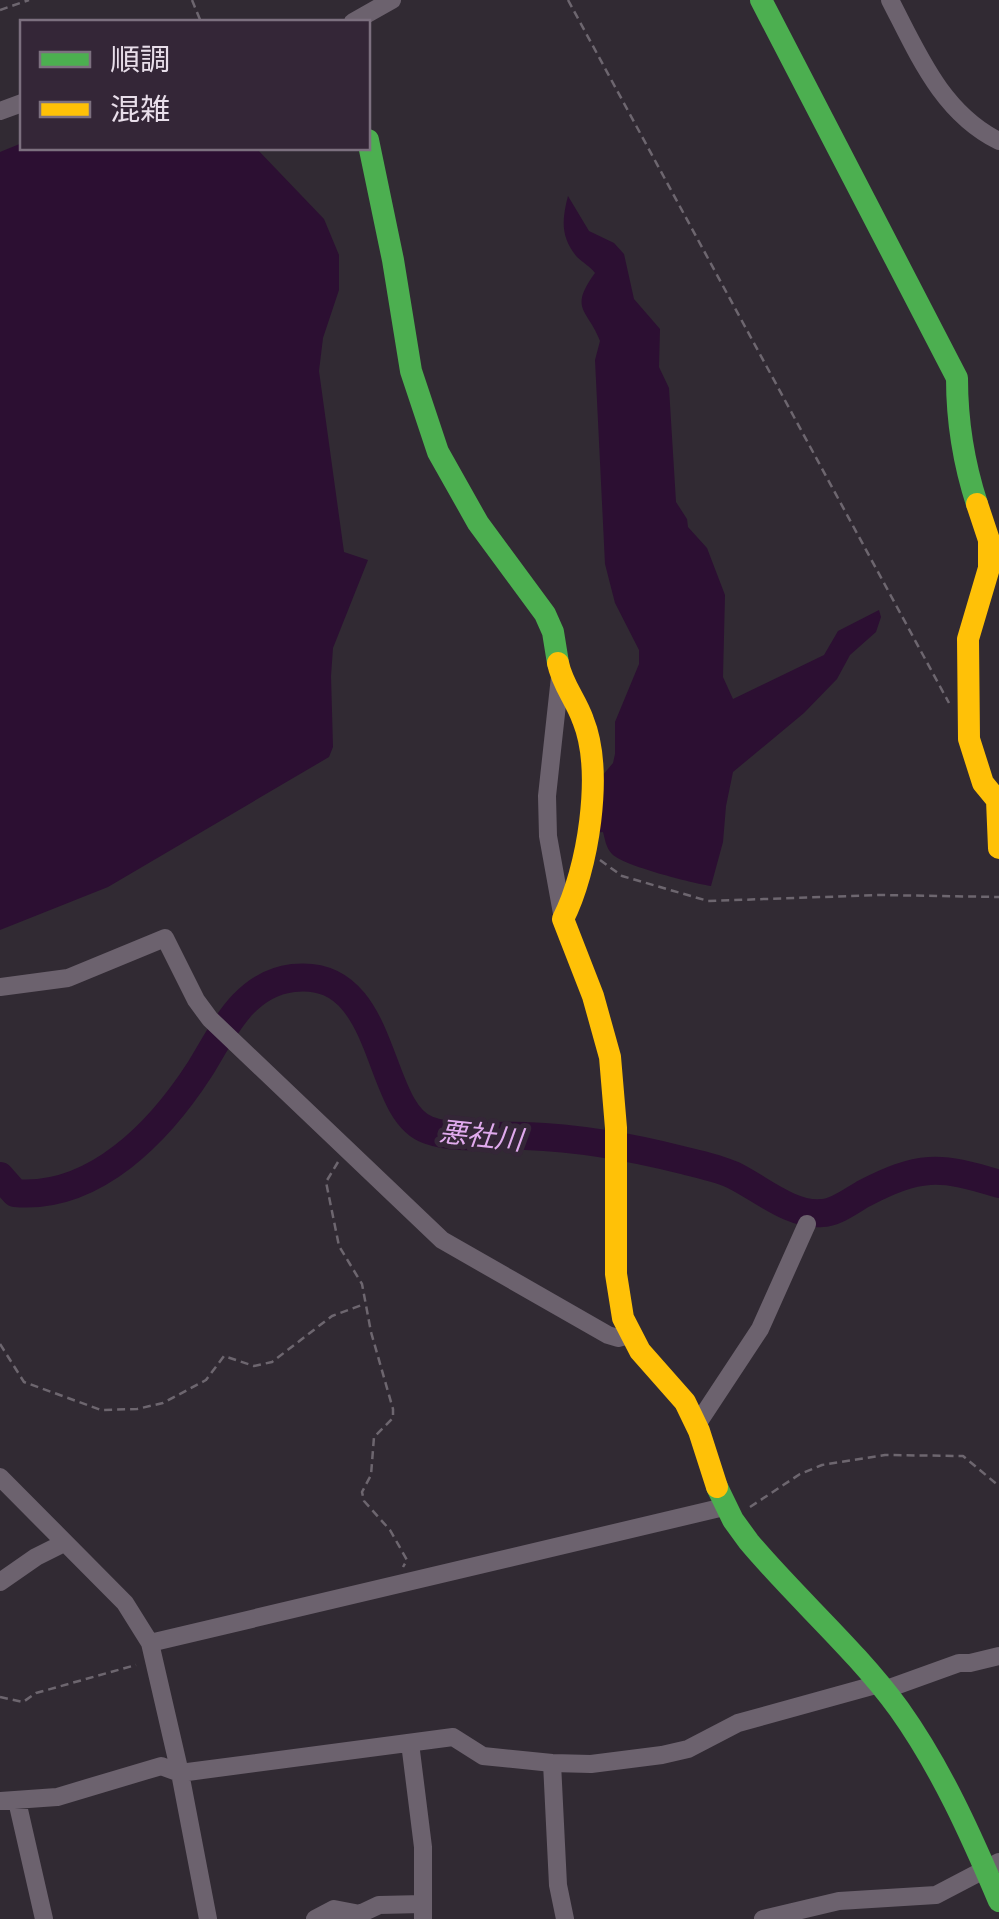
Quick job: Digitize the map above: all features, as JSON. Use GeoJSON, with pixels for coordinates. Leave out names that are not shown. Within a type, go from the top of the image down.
{"type":"FeatureCollection","features":[{"type":"Feature","properties":{"kind":"street"},"geometry":{"type":"LineString","coordinates":[[359,15],[392,0]]}},
{"type":"Feature","properties":{"kind":"street"},"geometry":{"type":"LineString","coordinates":[[761,0],[957,378],[957,406],[968,478],[989,540],[989,568],[968,639],[969,739],[983,783],[997,800],[999,848]]}},
{"type":"Feature","properties":{"kind":"street"},"geometry":{"type":"LineString","coordinates":[[890,0],[939,91],[966,120],[999,141]]}},
{"type":"Feature","properties":{"kind":"street"},"geometry":{"type":"LineString","coordinates":[[370,150],[411,371],[438,452],[478,523],[545,614],[560,674],[585,722],[595,802],[572,899],[563,919]]}},
{"type":"Feature","properties":{"kind":"street"},"geometry":{"type":"LineString","coordinates":[[560,674],[547,796],[548,836],[563,919],[607,1046],[612,1073],[615,1278],[629,1335],[680,1394],[698,1423],[715,1486],[728,1514],[768,1565],[881,1687],[924,1745],[992,1864],[999,1901]]}},
{"type":"Feature","properties":{"kind":"street"},"geometry":{"type":"LineString","coordinates":[[0,987],[68,978],[165,938],[196,1000],[210,1019],[442,1240],[608,1336],[629,1335]]}},
{"type":"Feature","properties":{"kind":"street"},"geometry":{"type":"LineString","coordinates":[[698,1423],[760,1330],[808,1224]]}},
{"type":"Feature","properties":{"kind":"street"},"geometry":{"type":"LineString","coordinates":[[0,1477],[125,1603],[152,1652],[208,1919]]}},
{"type":"Feature","properties":{"kind":"street"},"geometry":{"type":"LineString","coordinates":[[152,1652],[396,1586],[728,1514]]}},
{"type":"Feature","properties":{"kind":"street"},"geometry":{"type":"LineString","coordinates":[[0,1582],[64,1542]]}},
{"type":"Feature","properties":{"kind":"street"},"geometry":{"type":"LineString","coordinates":[[44,1919],[9,1801],[57,1797],[161,1766],[180,1773],[453,1737],[483,1756],[591,1764],[688,1749],[738,1723],[959,1663],[999,1656]]}},
{"type":"Feature","properties":{"kind":"street"},"geometry":{"type":"LineString","coordinates":[[315,1919],[334,1909],[360,1914],[379,1905],[423,1911],[423,1847],[410,1743]]}},
{"type":"Feature","properties":{"kind":"street"},"geometry":{"type":"LineString","coordinates":[[552,1763],[558,1886],[565,1919]]}},
{"type":"Feature","properties":{"kind":"street"},"geometry":{"type":"LineString","coordinates":[[763,1919],[838,1901],[936,1895],[992,1864]]}},
{"type":"Feature","properties":{"kind":"path"},"geometry":{"type":"LineString","coordinates":[[0,10],[29,0]]}},
{"type":"Feature","properties":{"kind":"path"},"geometry":{"type":"LineString","coordinates":[[568,0],[950,705]]}},
{"type":"Feature","properties":{"kind":"path"},"geometry":{"type":"LineString","coordinates":[[586,843],[601,861],[622,876],[708,901],[880,895],[999,897]]}},
{"type":"Feature","properties":{"kind":"path"},"geometry":{"type":"LineString","coordinates":[[347,1148],[326,1182],[338,1246],[362,1284],[364,1305],[390,1394],[393,1418],[374,1437],[370,1476],[362,1492],[364,1501],[390,1530],[407,1560],[396,1577],[396,1586]]}},
{"type":"Feature","properties":{"kind":"path"},"geometry":{"type":"LineString","coordinates":[[0,1344],[24,1382],[90,1408],[138,1410],[163,1403],[206,1380],[224,1356],[254,1366],[272,1362],[332,1316],[364,1305]]}},
{"type":"Feature","properties":{"kind":"path"},"geometry":{"type":"LineString","coordinates":[[728,1514],[822,1465],[884,1455],[963,1456],[999,1486]]}},
{"type":"Feature","properties":{"kind":"path"},"geometry":{"type":"LineString","coordinates":[[0,1697],[23,1702],[36,1692],[152,1652]]}},
{"type":"Feature","properties":{"kind":"shaded area"},"geometry":{"type":"Polygon","coordinates":[[[20,144],[20,150],[258,150],[324,219],[339,255],[339,290],[323,338],[319,371],[344,552],[368,560],[333,648],[333,747],[329,757],[108,887],[0,930],[0,152],[20,144]]]}},
{"type":"Feature","properties":{"kind":"shaded area"},"geometry":{"type":"Polygon","coordinates":[[[568,196],[589,231],[614,243],[624,254],[634,299],[660,329],[659,367],[669,388],[676,502],[688,527],[707,548],[725,595],[723,677],[733,699],[824,655],[838,631],[879,610],[881,617],[876,632],[850,655],[837,679],[804,713],[733,772],[723,842],[711,886],[630,864],[612,854],[603,832],[594,833],[602,776],[615,754],[615,722],[639,664],[639,650],[615,603],[605,564],[595,360],[600,341],[582,302],[595,273],[577,257],[565,235],[568,196]]]}},
{"type":"Feature","properties":{"kind":"waterway","name":"悪社川"},"geometry":{"type":"LineString","coordinates":[[0,1176],[15,1193],[44,1192],[72,1185],[122,1157],[184,1092],[236,1012],[261,990],[293,978],[324,981],[347,994],[364,1016],[398,1097],[411,1118],[428,1130],[464,1136],[566,1139],[644,1151],[727,1173],[787,1206],[810,1213],[832,1211],[882,1184],[915,1173],[960,1173],[999,1184]]}},
{"type":"Feature","properties":{"kind":"traffic: fast"},"geometry":{"type":"LineString","coordinates":[[761,0],[957,378],[962,442],[977,504]]}},
{"type":"Feature","properties":{"kind":"traffic: fast"},"geometry":{"type":"LineString","coordinates":[[370,150],[411,371],[438,452],[478,523],[545,614],[553,632],[558,663]]}},
{"type":"Feature","properties":{"kind":"traffic: fast"},"geometry":{"type":"LineString","coordinates":[[717,1487],[749,1542],[864,1666],[914,1731],[942,1778],[999,1901]]}},
{"type":"Feature","properties":{"kind":"traffic: slow"},"geometry":{"type":"LineString","coordinates":[[977,504],[989,540],[989,568],[968,639],[969,739],[983,783],[997,800],[999,848]]}},
{"type":"Feature","properties":{"kind":"traffic: slow"},"geometry":{"type":"LineString","coordinates":[[558,663],[583,720],[592,766],[586,848],[563,919],[593,996],[610,1057],[616,1128],[616,1274],[623,1318],[640,1351],[685,1402],[717,1487]]}}]}
